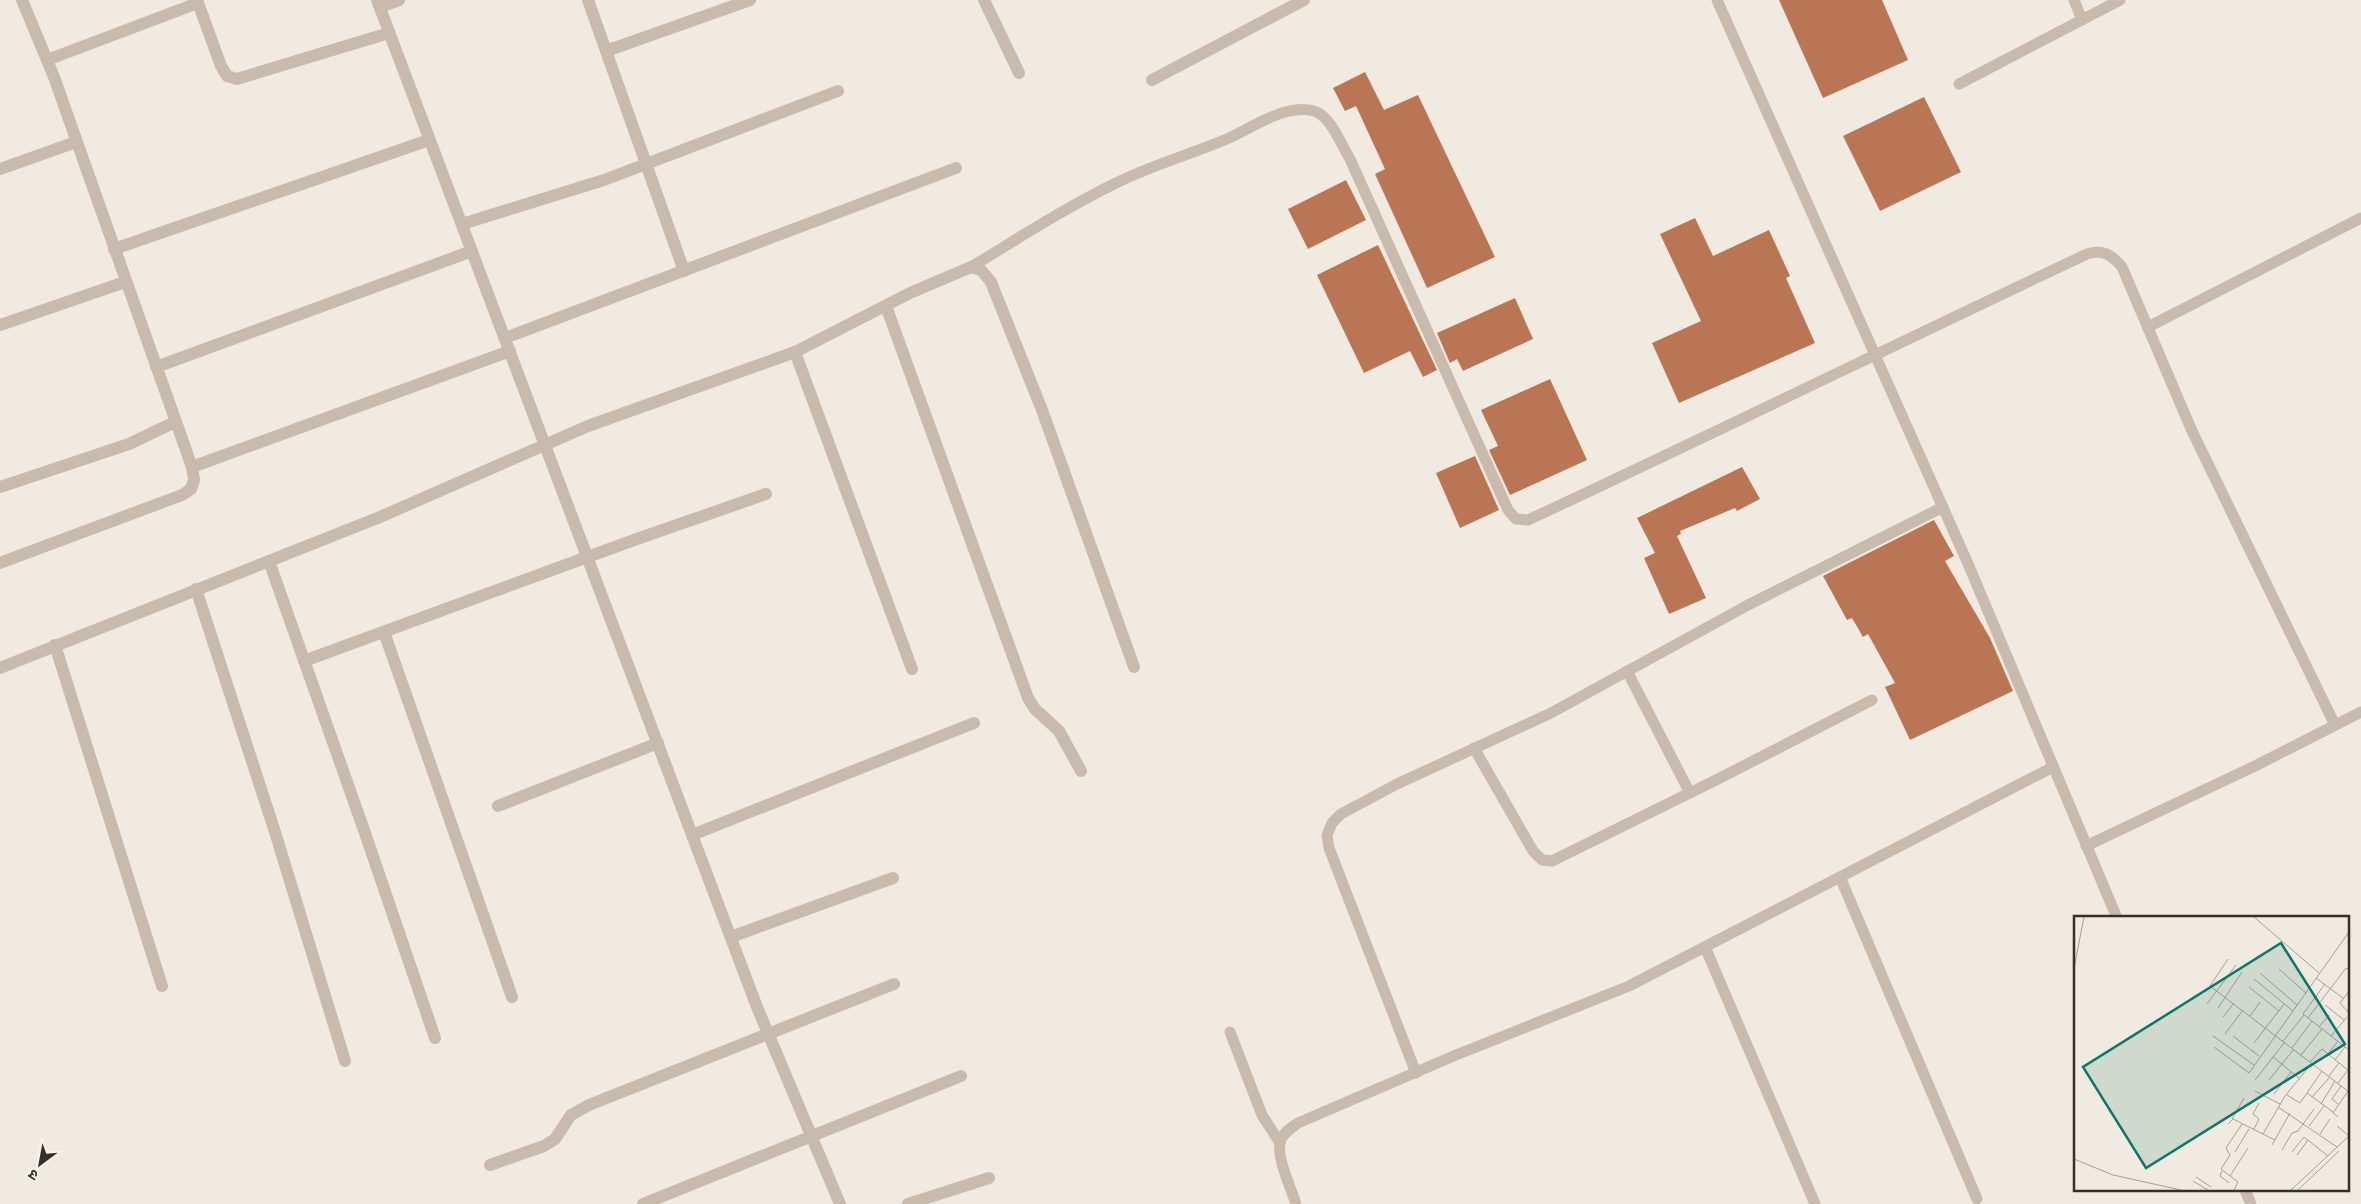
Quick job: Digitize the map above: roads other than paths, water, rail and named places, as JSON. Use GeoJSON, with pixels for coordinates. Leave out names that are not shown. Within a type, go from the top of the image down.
{"type":"FeatureCollection","features":[{"type":"Feature","properties":{"kind":"street"},"geometry":{"type":"LineString","coordinates":[[0,563],[182,495],[192,489],[194,480],[192,466],[47,60],[22,0]]}},
{"type":"Feature","properties":{"kind":"street"},"geometry":{"type":"LineString","coordinates":[[399,0],[378,4],[768,1034],[840,1204]]}},
{"type":"Feature","properties":{"kind":"street"},"geometry":{"type":"LineString","coordinates":[[588,0],[684,271]]}},
{"type":"Feature","properties":{"kind":"street"},"geometry":{"type":"LineString","coordinates":[[606,51],[750,0]]}},
{"type":"Feature","properties":{"kind":"street"},"geometry":{"type":"LineString","coordinates":[[984,0],[1019,73]]}},
{"type":"Feature","properties":{"kind":"street"},"geometry":{"type":"LineString","coordinates":[[1152,80],[1304,0]]}},
{"type":"Feature","properties":{"kind":"street"},"geometry":{"type":"LineString","coordinates":[[47,60],[198,2],[221,66],[227,76],[237,79],[389,33]]}},
{"type":"Feature","properties":{"kind":"street"},"geometry":{"type":"LineString","coordinates":[[462,224],[647,164],[838,91]]}},
{"type":"Feature","properties":{"kind":"street"},"geometry":{"type":"LineString","coordinates":[[114,249],[429,140]]}},
{"type":"Feature","properties":{"kind":"street"},"geometry":{"type":"LineString","coordinates":[[0,169],[76,142]]}},
{"type":"Feature","properties":{"kind":"street"},"geometry":{"type":"LineString","coordinates":[[505,338],[956,168]]}},
{"type":"Feature","properties":{"kind":"street"},"geometry":{"type":"LineString","coordinates":[[156,367],[472,251]]}},
{"type":"Feature","properties":{"kind":"street"},"geometry":{"type":"LineString","coordinates":[[0,668],[380,517],[588,426],[795,352],[949,275],[971,267],[981,270],[991,282],[1042,410],[1134,667]]}},
{"type":"Feature","properties":{"kind":"street"},"geometry":{"type":"LineString","coordinates":[[0,325],[126,282]]}},
{"type":"Feature","properties":{"kind":"street"},"geometry":{"type":"LineString","coordinates":[[886,306],[1028,698],[1035,709],[1059,731],[1081,771]]}},
{"type":"Feature","properties":{"kind":"street"},"geometry":{"type":"LineString","coordinates":[[192,466],[510,351]]}},
{"type":"Feature","properties":{"kind":"street"},"geometry":{"type":"LineString","coordinates":[[795,352],[912,670]]}},
{"type":"Feature","properties":{"kind":"street"},"geometry":{"type":"LineString","coordinates":[[0,487],[129,444],[175,422]]}},
{"type":"Feature","properties":{"kind":"street"},"geometry":{"type":"LineString","coordinates":[[304,661],[766,494]]}},
{"type":"Feature","properties":{"kind":"street"},"geometry":{"type":"LineString","coordinates":[[269,561],[435,1038]]}},
{"type":"Feature","properties":{"kind":"street"},"geometry":{"type":"LineString","coordinates":[[196,589],[275,832],[345,1061]]}},
{"type":"Feature","properties":{"kind":"street"},"geometry":{"type":"LineString","coordinates":[[384,632],[512,997]]}},
{"type":"Feature","properties":{"kind":"street"},"geometry":{"type":"LineString","coordinates":[[55,645],[162,986]]}},
{"type":"Feature","properties":{"kind":"street"},"geometry":{"type":"LineString","coordinates":[[692,834],[974,723]]}},
{"type":"Feature","properties":{"kind":"street"},"geometry":{"type":"LineString","coordinates":[[498,806],[658,743]]}},
{"type":"Feature","properties":{"kind":"street"},"geometry":{"type":"LineString","coordinates":[[731,937],[894,878]]}},
{"type":"Feature","properties":{"kind":"street"},"geometry":{"type":"LineString","coordinates":[[490,1165],[544,1146],[555,1140],[571,1115],[590,1105],[894,984]]}},
{"type":"Feature","properties":{"kind":"street"},"geometry":{"type":"LineString","coordinates":[[643,1204],[961,1076]]}},
{"type":"Feature","properties":{"kind":"street"},"geometry":{"type":"LineString","coordinates":[[908,1204],[989,1178]]}},
{"type":"Feature","properties":{"kind":"lane"},"geometry":{"type":"LineString","coordinates":[[1717,0],[1943,507],[2116,916]]}},
{"type":"Feature","properties":{"kind":"lane"},"geometry":{"type":"LineString","coordinates":[[2074,0],[2082,20]]}},
{"type":"Feature","properties":{"kind":"lane"},"geometry":{"type":"LineString","coordinates":[[1959,84],[2120,0]]}},
{"type":"Feature","properties":{"kind":"lane"},"geometry":{"type":"LineString","coordinates":[[971,267],[1062,211],[1118,182],[1228,138],[1285,112],[1301,109],[1316,111],[1327,121],[1350,159],[1508,510],[1516,519],[1528,520],[1876,356],[2005,292],[2087,254],[2099,251],[2113,256],[2122,267],[2192,431],[2335,725]]}},
{"type":"Feature","properties":{"kind":"lane"},"geometry":{"type":"LineString","coordinates":[[2148,327],[2361,218]]}},
{"type":"Feature","properties":{"kind":"lane"},"geometry":{"type":"LineString","coordinates":[[1416,1073],[1328,848],[1327,835],[1332,823],[1341,814],[1397,784],[1551,713],[1748,605],[1943,507]]}},
{"type":"Feature","properties":{"kind":"lane"},"geometry":{"type":"LineString","coordinates":[[1627,671],[1690,793]]}},
{"type":"Feature","properties":{"kind":"lane"},"geometry":{"type":"LineString","coordinates":[[1474,748],[1520,832],[1533,851],[1542,860],[1552,860],[1571,853],[1872,700]]}},
{"type":"Feature","properties":{"kind":"lane"},"geometry":{"type":"LineString","coordinates":[[2086,846],[2361,712]]}},
{"type":"Feature","properties":{"kind":"lane"},"geometry":{"type":"LineString","coordinates":[[1296,1204],[1280,1156],[1280,1142],[1284,1134],[1298,1123],[1629,986],[2053,767]]}},
{"type":"Feature","properties":{"kind":"lane"},"geometry":{"type":"LineString","coordinates":[[1840,877],[1977,1199]]}},
{"type":"Feature","properties":{"kind":"lane"},"geometry":{"type":"LineString","coordinates":[[1705,947],[1815,1204]]}},
{"type":"Feature","properties":{"kind":"lane"},"geometry":{"type":"LineString","coordinates":[[1230,1032],[1262,1115],[1280,1142]]}},
{"type":"Feature","properties":{"kind":"lane"},"geometry":{"type":"LineString","coordinates":[[2246,1192],[2251,1204]]}}]}
